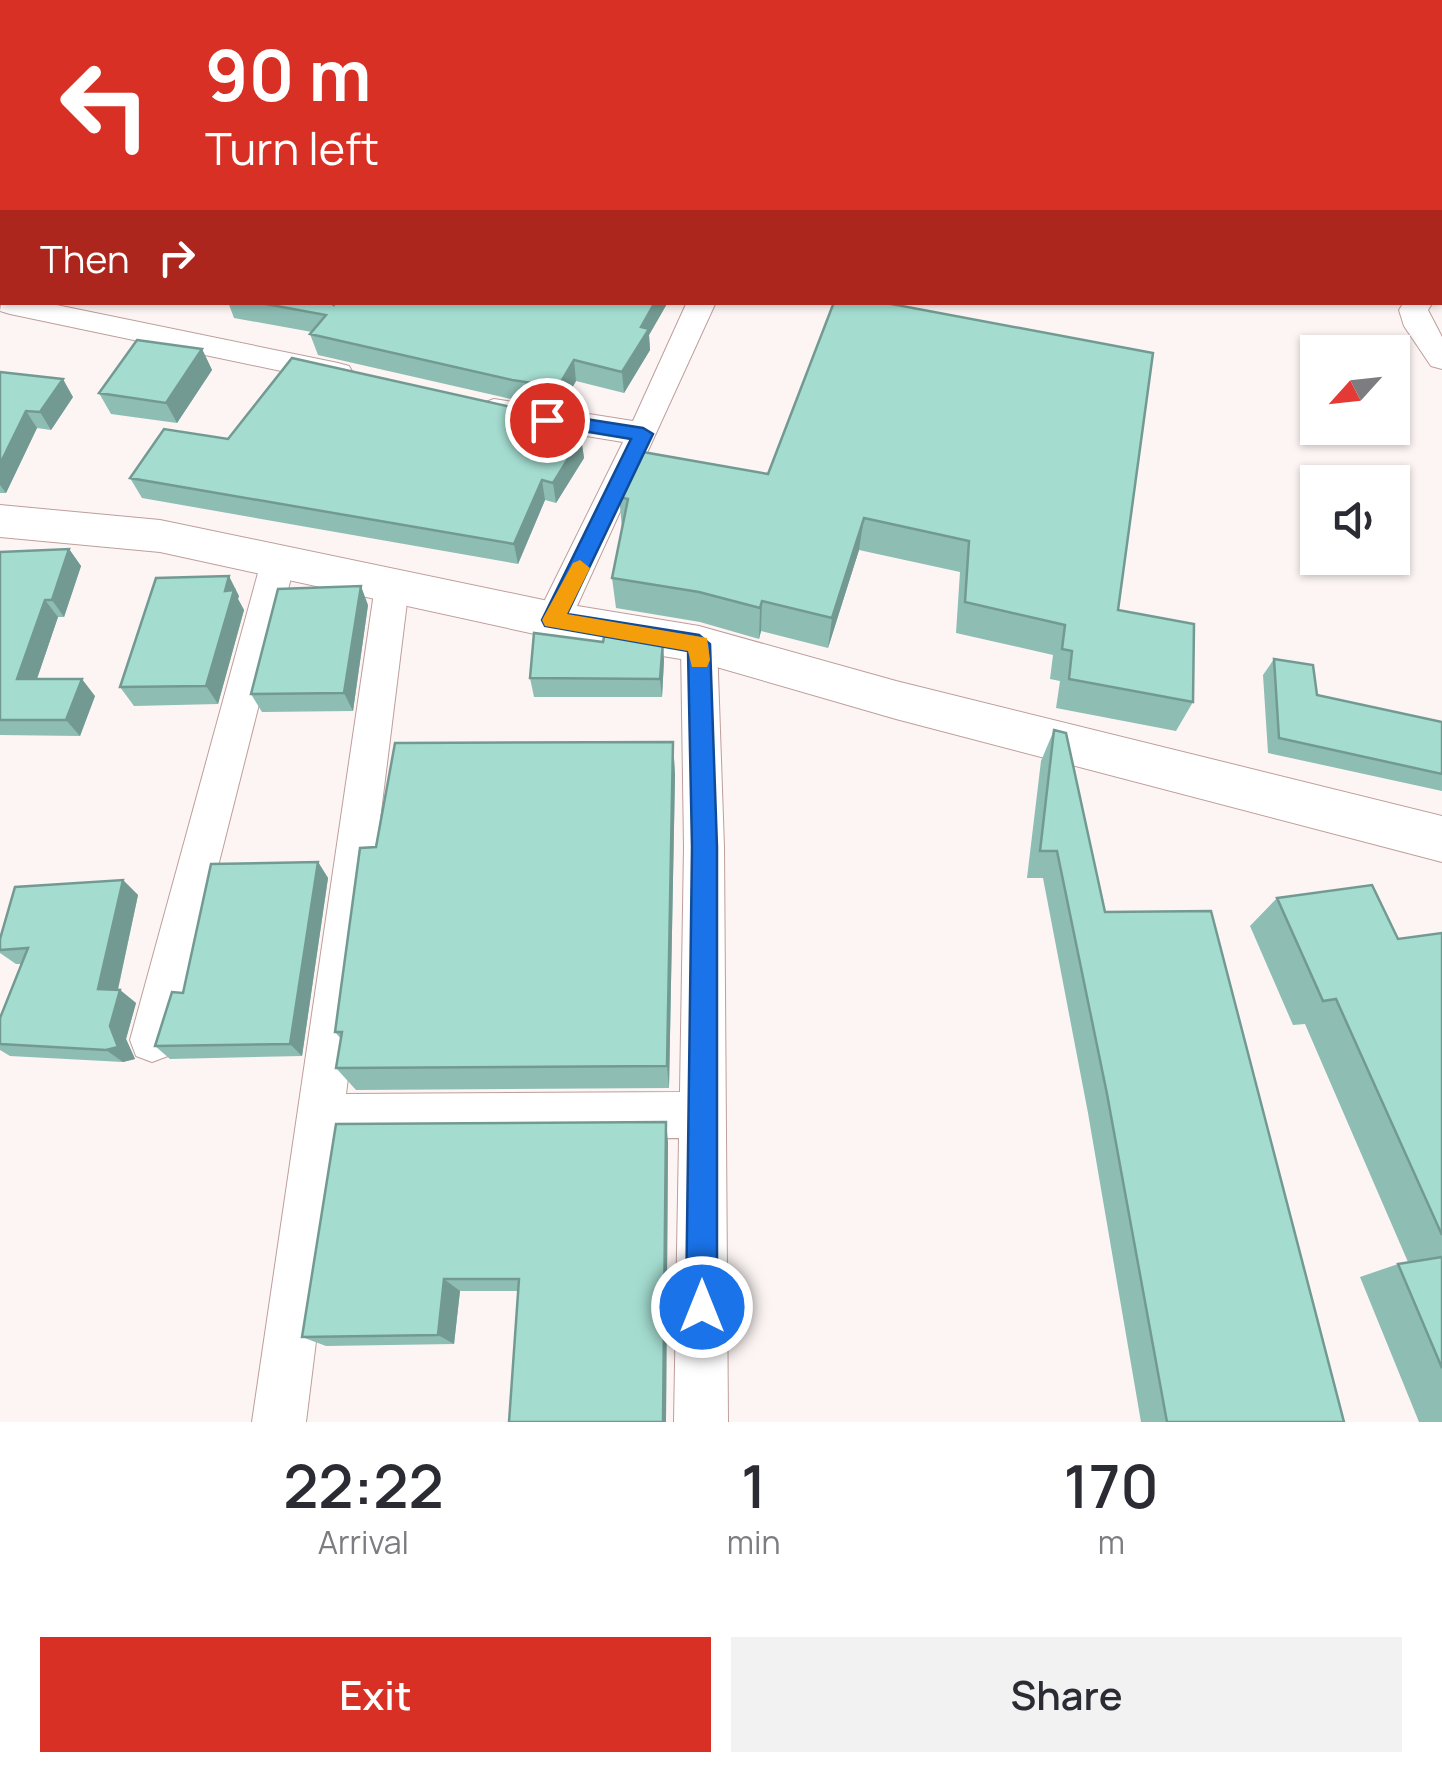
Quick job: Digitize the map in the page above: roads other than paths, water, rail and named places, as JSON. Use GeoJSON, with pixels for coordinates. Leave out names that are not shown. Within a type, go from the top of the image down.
{"type":"FeatureCollection","features":[{"type":"Feature","properties":{"kind":"street"},"geometry":{"type":"LineString","coordinates":[[10,305],[376,381]]}},
{"type":"Feature","properties":{"kind":"street"},"geometry":{"type":"LineString","coordinates":[[553,620],[701,305]]}},
{"type":"Feature","properties":{"kind":"street"},"geometry":{"type":"LineString","coordinates":[[1417,305],[1413,310],[1419,326],[1442,358]]}},
{"type":"Feature","properties":{"kind":"street"},"geometry":{"type":"LineString","coordinates":[[463,402],[515,415],[643,434]]}},
{"type":"Feature","properties":{"kind":"street"},"geometry":{"type":"LineString","coordinates":[[0,521],[160,536],[553,620],[699,644],[896,700],[1442,839]]}},
{"type":"Feature","properties":{"kind":"street"},"geometry":{"type":"LineString","coordinates":[[152,1040],[278,562]]}},
{"type":"Feature","properties":{"kind":"street"},"geometry":{"type":"LineString","coordinates":[[279,1422],[392,586]]}},
{"type":"Feature","properties":{"kind":"street"},"geometry":{"type":"LineString","coordinates":[[699,644],[704,847],[701,1422]]}},
{"type":"Feature","properties":{"kind":"street"},"geometry":{"type":"LineString","coordinates":[[323,1117],[702,1114]]}}]}
